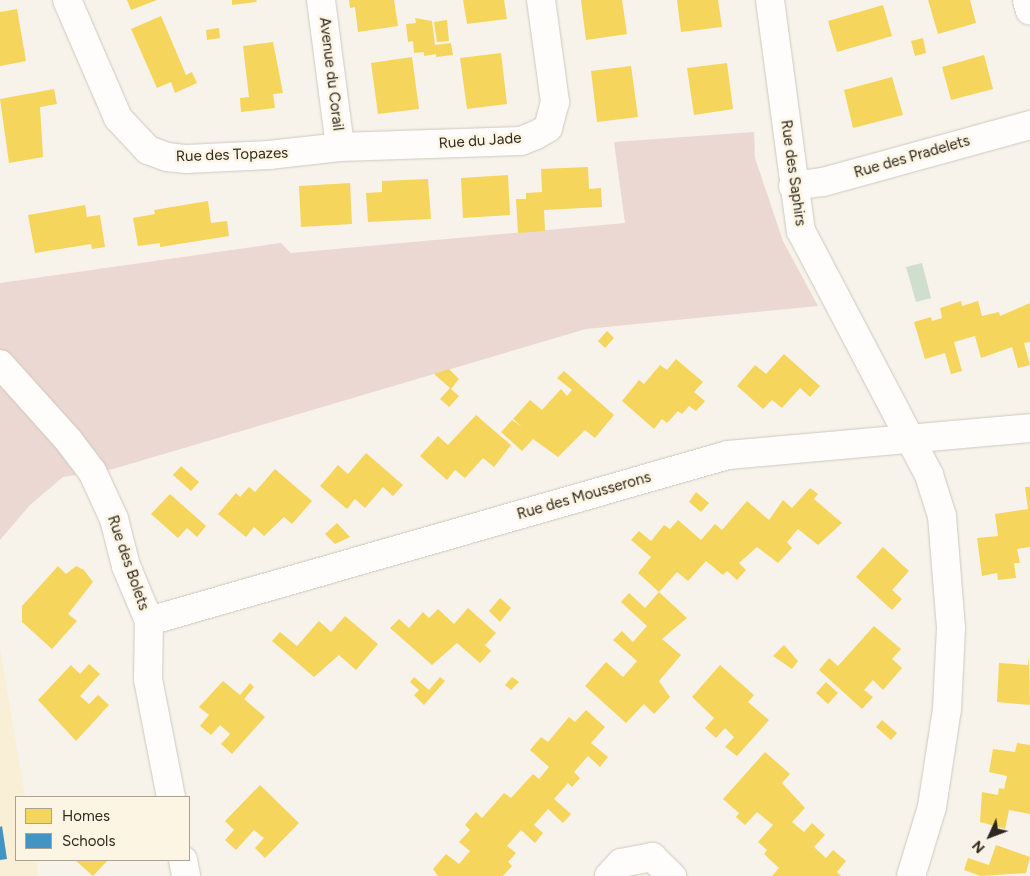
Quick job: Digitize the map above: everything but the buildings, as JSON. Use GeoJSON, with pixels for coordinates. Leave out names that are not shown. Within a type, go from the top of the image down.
{"type":"FeatureCollection","features":[{"type":"Feature","properties":{"kind":"street","name":"Rue des Topazes"},"geometry":{"type":"LineString","coordinates":[[67,0],[118,118],[148,150],[167,157],[187,159],[269,156],[340,147]]}},
{"type":"Feature","properties":{"kind":"street","name":"Avenue du Corail"},"geometry":{"type":"LineString","coordinates":[[321,0],[340,147]]}},
{"type":"Feature","properties":{"kind":"street","name":"Rue du Jade"},"geometry":{"type":"LineString","coordinates":[[340,147],[521,141],[548,128],[555,102],[542,0]]}},
{"type":"Feature","properties":{"kind":"street","name":"Rue des Saphirs"},"geometry":{"type":"LineString","coordinates":[[770,0],[793,186],[801,231],[929,475],[942,516],[951,628],[947,709],[932,807],[911,876]]}},
{"type":"Feature","properties":{"kind":"street"},"geometry":{"type":"LineString","coordinates":[[1027,0],[1030,11]]}},
{"type":"Feature","properties":{"kind":"street","name":"Rue des Pradelets"},"geometry":{"type":"LineString","coordinates":[[793,186],[824,182],[1030,125]]}},
{"type":"Feature","properties":{"kind":"street","name":"Rue des Bolets"},"geometry":{"type":"LineString","coordinates":[[0,364],[55,424],[92,472],[114,519],[126,566],[149,621],[148,679],[171,796]]}},
{"type":"Feature","properties":{"kind":"street","name":"Rue des Mousserons"},"geometry":{"type":"LineString","coordinates":[[149,621],[728,456],[1030,428]]}},
{"type":"Feature","properties":{"kind":"street"},"geometry":{"type":"LineString","coordinates":[[609,876],[621,863],[652,857],[672,876]]}},
{"type":"Feature","properties":{"kind":"street"},"geometry":{"type":"LineString","coordinates":[[183,861],[186,876]]}},
{"type":"Feature","properties":{"kind":"shaded area"},"geometry":{"type":"Polygon","coordinates":[[[754,132],[755,158],[783,241],[818,306],[586,329],[113,469],[63,477],[30,505],[0,540],[0,283],[281,243],[291,253],[625,223],[614,142],[754,132]]]}},
{"type":"Feature","properties":{"kind":"shaded area"},"geometry":{"type":"Polygon","coordinates":[[[922,263],[931,298],[916,302],[906,267],[922,263]]]}},
{"type":"Feature","properties":{"kind":"shaded area"},"geometry":{"type":"Polygon","coordinates":[[[0,648],[25,796],[15,796],[15,861],[36,861],[38,876],[0,876],[0,648]]]}}]}
